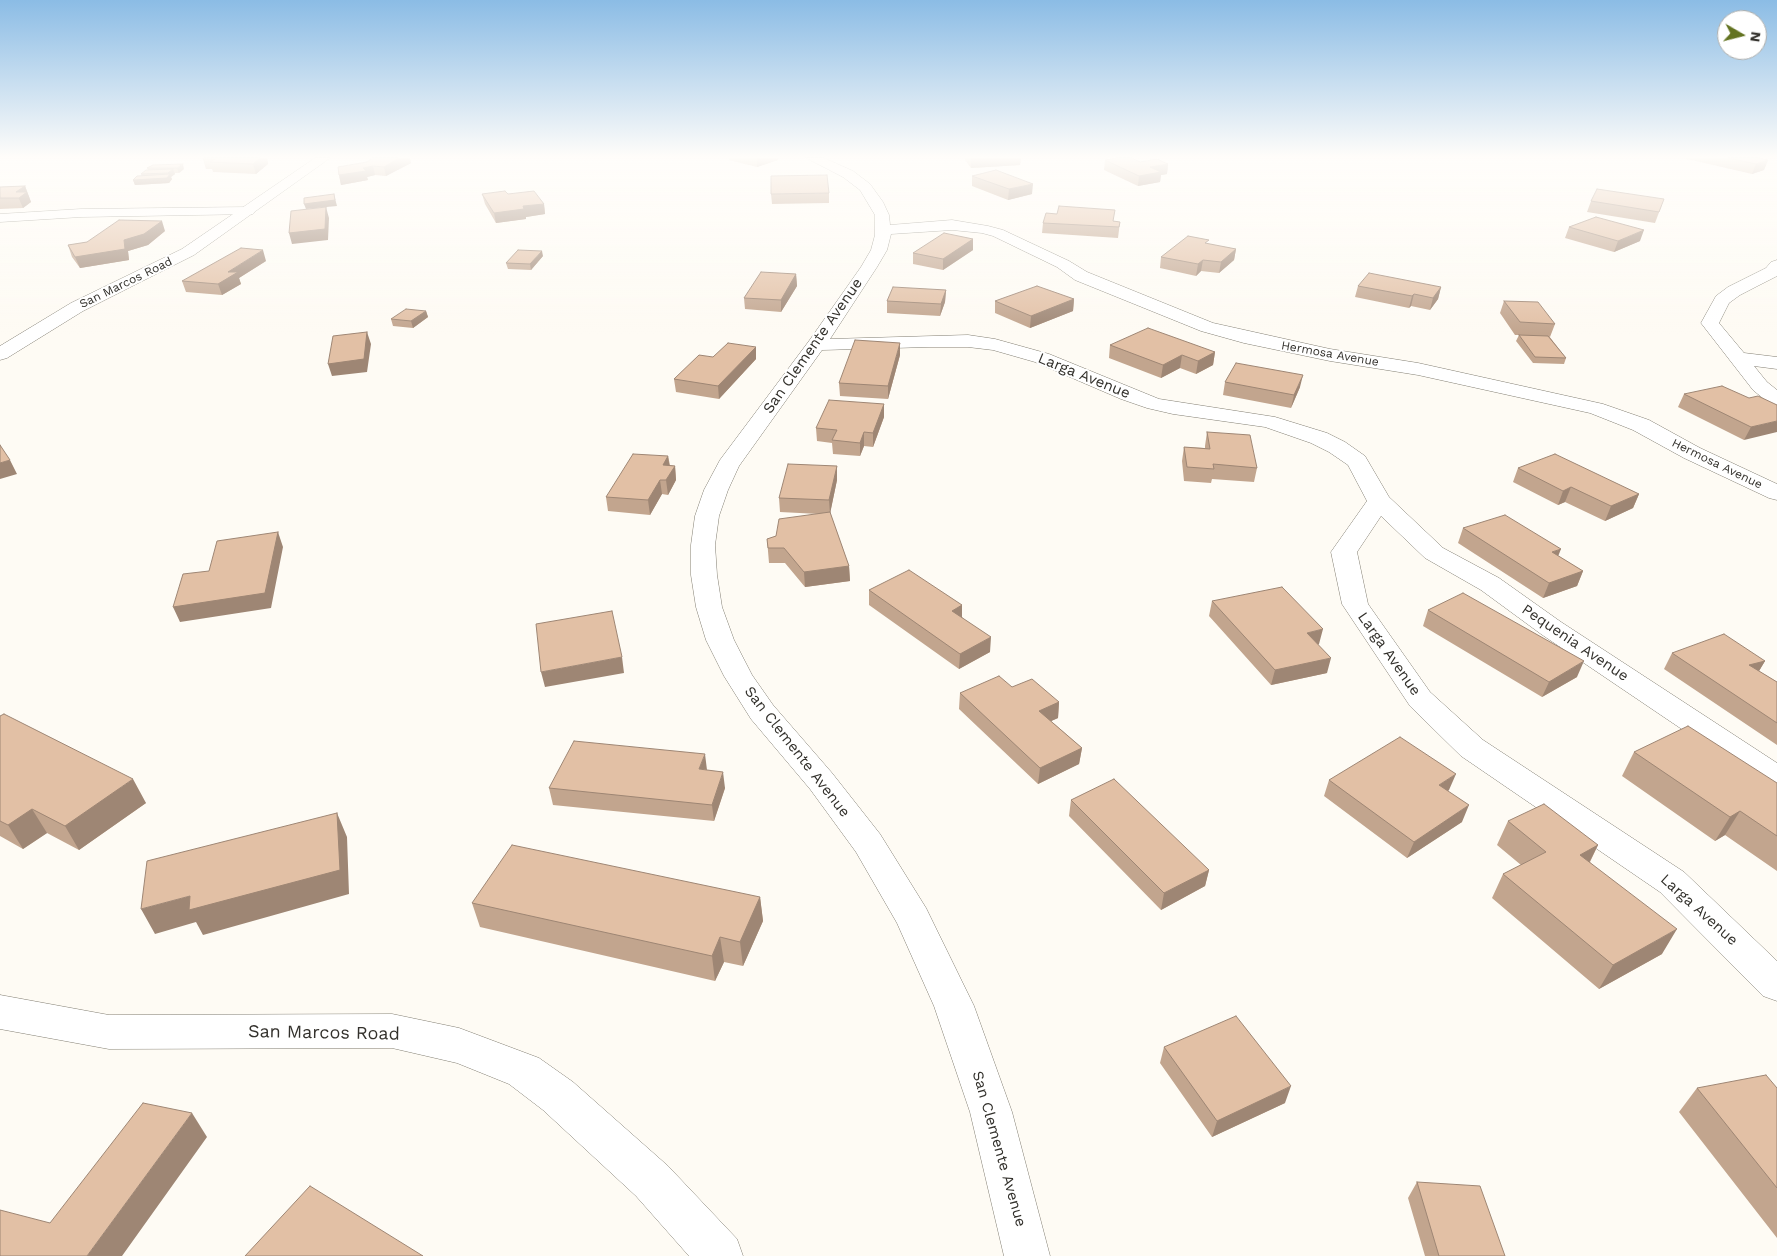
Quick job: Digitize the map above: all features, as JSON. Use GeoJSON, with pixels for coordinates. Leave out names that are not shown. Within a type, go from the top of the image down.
{"type":"FeatureCollection","features":[{"type":"Feature","properties":{"kind":"street"},"geometry":{"type":"LineString","coordinates":[[0,218],[22,217]]}},
{"type":"Feature","properties":{"kind":"street","name":"San Marcos Road"},"geometry":{"type":"LineString","coordinates":[[0,354],[77,307],[188,252],[239,217]]}},
{"type":"Feature","properties":{"kind":"street"},"geometry":{"type":"LineString","coordinates":[[882,217],[883,230]]}},
{"type":"Feature","properties":{"kind":"street","name":"Hermosa Avenue"},"geometry":{"type":"LineString","coordinates":[[883,230],[952,226],[984,229],[998,233],[1063,264],[1081,276],[1207,327],[1244,337],[1418,369],[1596,408],[1641,425],[1692,453],[1777,493]]}},
{"type":"Feature","properties":{"kind":"street","name":"San Clemente Avenue"},"geometry":{"type":"LineString","coordinates":[[883,230],[879,250],[816,345],[728,465],[716,490],[707,516],[703,545],[704,575],[709,607],[720,640],[738,676],[762,712],[821,780],[868,844],[913,918],[954,1006],[991,1112],[1028,1256]]}},
{"type":"Feature","properties":{"kind":"street"},"geometry":{"type":"LineString","coordinates":[[1777,265],[1772,272],[1734,291],[1722,300],[1715,310],[1710,323],[1760,386],[1777,400]]}},
{"type":"Feature","properties":{"kind":"street","name":"Larga Avenue"},"geometry":{"type":"LineString","coordinates":[[816,345],[929,341],[968,342],[1019,351],[1042,358],[1128,395],[1154,404],[1268,422],[1319,438],[1337,447],[1357,461],[1379,501],[1344,552],[1346,570],[1355,604],[1420,699],[1472,748],[1672,882],[1777,985]]}},
{"type":"Feature","properties":{"kind":"street"},"geometry":{"type":"LineString","coordinates":[[1738,358],[1777,363]]}},
{"type":"Feature","properties":{"kind":"street","name":"Pequenia Avenue"},"geometry":{"type":"LineString","coordinates":[[1379,501],[1434,553],[1490,584],[1551,628],[1777,778]]}},
{"type":"Feature","properties":{"kind":"street","name":"San Marcos Road"},"geometry":{"type":"LineString","coordinates":[[0,1012],[109,1032],[392,1031],[459,1046],[524,1070],[558,1096],[652,1181],[720,1256]]}},
{"type":"Feature","properties":{"kind":"building"},"geometry":{"type":"Polygon","coordinates":[[[290,217],[326,217],[325,229],[289,233],[290,217]]]}},
{"type":"Feature","properties":{"kind":"building"},"geometry":{"type":"Polygon","coordinates":[[[1045,217],[1114,217],[1113,221],[1120,222],[1119,227],[1043,223],[1045,217]]]}},
{"type":"Feature","properties":{"kind":"building"},"geometry":{"type":"Polygon","coordinates":[[[1596,217],[1644,230],[1618,241],[1569,227],[1596,217]]]}},
{"type":"Feature","properties":{"kind":"building"},"geometry":{"type":"Polygon","coordinates":[[[119,220],[162,221],[144,234],[124,240],[125,249],[75,257],[68,245],[87,242],[119,220]]]}},
{"type":"Feature","properties":{"kind":"building"},"geometry":{"type":"Polygon","coordinates":[[[944,233],[973,239],[943,259],[913,253],[944,233]]]}},
{"type":"Feature","properties":{"kind":"building"},"geometry":{"type":"Polygon","coordinates":[[[1188,236],[1209,240],[1205,243],[1236,249],[1221,262],[1203,260],[1198,264],[1161,257],[1188,236]]]}},
{"type":"Feature","properties":{"kind":"building"},"geometry":{"type":"Polygon","coordinates":[[[241,248],[263,250],[228,272],[238,272],[218,284],[182,281],[241,248]]]}},
{"type":"Feature","properties":{"kind":"building"},"geometry":{"type":"Polygon","coordinates":[[[518,250],[542,251],[530,264],[506,263],[518,250]]]}},
{"type":"Feature","properties":{"kind":"building"},"geometry":{"type":"Polygon","coordinates":[[[761,272],[796,274],[781,300],[744,298],[761,272]]]}},
{"type":"Feature","properties":{"kind":"building"},"geometry":{"type":"Polygon","coordinates":[[[1369,273],[1441,287],[1433,298],[1358,286],[1369,273]]]}},
{"type":"Feature","properties":{"kind":"building"},"geometry":{"type":"Polygon","coordinates":[[[1037,286],[1074,299],[1031,316],[995,301],[1037,286]]]}},
{"type":"Feature","properties":{"kind":"building"},"geometry":{"type":"Polygon","coordinates":[[[893,287],[946,290],[941,304],[887,301],[893,287]]]}},
{"type":"Feature","properties":{"kind":"building"},"geometry":{"type":"Polygon","coordinates":[[[1504,301],[1538,302],[1555,324],[1520,322],[1504,301]]]}},
{"type":"Feature","properties":{"kind":"building"},"geometry":{"type":"Polygon","coordinates":[[[406,309],[426,311],[411,321],[391,319],[406,309]]]}},
{"type":"Feature","properties":{"kind":"building"},"geometry":{"type":"Polygon","coordinates":[[[1148,328],[1215,352],[1198,361],[1182,355],[1163,365],[1110,345],[1148,328]]]}},
{"type":"Feature","properties":{"kind":"building"},"geometry":{"type":"Polygon","coordinates":[[[367,332],[364,359],[328,364],[333,336],[367,332]]]}},
{"type":"Feature","properties":{"kind":"building"},"geometry":{"type":"Polygon","coordinates":[[[1519,335],[1548,336],[1566,358],[1535,357],[1519,335]]]}},
{"type":"Feature","properties":{"kind":"building"},"geometry":{"type":"Polygon","coordinates":[[[855,340],[900,343],[888,386],[839,383],[855,340]]]}},
{"type":"Feature","properties":{"kind":"building"},"geometry":{"type":"Polygon","coordinates":[[[728,343],[756,347],[718,386],[674,379],[699,355],[713,357],[728,343]]]}},
{"type":"Feature","properties":{"kind":"building"},"geometry":{"type":"Polygon","coordinates":[[[1236,363],[1303,375],[1294,395],[1225,382],[1236,363]]]}},
{"type":"Feature","properties":{"kind":"building"},"geometry":{"type":"Polygon","coordinates":[[[1722,386],[1749,398],[1758,396],[1777,405],[1777,421],[1751,427],[1684,394],[1722,386]]]}},
{"type":"Feature","properties":{"kind":"building"},"geometry":{"type":"Polygon","coordinates":[[[829,400],[884,404],[873,433],[864,432],[860,443],[832,440],[837,430],[816,428],[829,400]]]}},
{"type":"Feature","properties":{"kind":"building"},"geometry":{"type":"Polygon","coordinates":[[[1207,432],[1250,435],[1257,468],[1213,464],[1214,469],[1187,467],[1184,447],[1210,449],[1207,432]]]}},
{"type":"Feature","properties":{"kind":"building"},"geometry":{"type":"Polygon","coordinates":[[[0,445],[10,460],[0,463],[0,445]]]}},
{"type":"Feature","properties":{"kind":"building"},"geometry":{"type":"Polygon","coordinates":[[[633,454],[668,456],[663,465],[675,466],[666,480],[660,480],[648,500],[606,497],[633,454]]]}},
{"type":"Feature","properties":{"kind":"building"},"geometry":{"type":"Polygon","coordinates":[[[1555,454],[1639,494],[1611,506],[1571,487],[1563,491],[1518,468],[1555,454]]]}},
{"type":"Feature","properties":{"kind":"building"},"geometry":{"type":"Polygon","coordinates":[[[788,464],[837,466],[829,500],[779,498],[788,464]]]}},
{"type":"Feature","properties":{"kind":"building"},"geometry":{"type":"Polygon","coordinates":[[[830,512],[849,566],[804,572],[784,548],[768,548],[767,539],[776,536],[779,519],[830,512]]]}},
{"type":"Feature","properties":{"kind":"building"},"geometry":{"type":"Polygon","coordinates":[[[1505,515],[1561,549],[1552,552],[1583,571],[1549,583],[1463,528],[1505,515]]]}},
{"type":"Feature","properties":{"kind":"building"},"geometry":{"type":"Polygon","coordinates":[[[278,532],[265,593],[173,607],[183,574],[209,571],[217,541],[278,532]]]}},
{"type":"Feature","properties":{"kind":"building"},"geometry":{"type":"Polygon","coordinates":[[[909,570],[962,605],[952,611],[991,637],[960,654],[869,590],[909,570]]]}},
{"type":"Feature","properties":{"kind":"building"},"geometry":{"type":"Polygon","coordinates":[[[1282,587],[1323,629],[1307,633],[1331,658],[1275,670],[1212,601],[1282,587]]]}},
{"type":"Feature","properties":{"kind":"building"},"geometry":{"type":"Polygon","coordinates":[[[1463,593],[1584,661],[1549,682],[1428,610],[1463,593]]]}},
{"type":"Feature","properties":{"kind":"building"},"geometry":{"type":"Polygon","coordinates":[[[612,611],[622,657],[541,672],[536,624],[612,611]]]}},
{"type":"Feature","properties":{"kind":"building"},"geometry":{"type":"Polygon","coordinates":[[[1724,634],[1765,661],[1749,665],[1777,682],[1777,723],[1672,653],[1724,634]]]}},
{"type":"Feature","properties":{"kind":"building"},"geometry":{"type":"Polygon","coordinates":[[[999,676],[1012,687],[1032,679],[1059,702],[1039,711],[1082,748],[1040,768],[960,693],[999,676]]]}},
{"type":"Feature","properties":{"kind":"building"},"geometry":{"type":"Polygon","coordinates":[[[4,714],[133,779],[65,826],[32,809],[8,825],[0,821],[0,716],[4,714]]]}},
{"type":"Feature","properties":{"kind":"building"},"geometry":{"type":"Polygon","coordinates":[[[1688,726],[1777,783],[1777,836],[1740,811],[1730,817],[1634,752],[1688,726]]]}},
{"type":"Feature","properties":{"kind":"building"},"geometry":{"type":"Polygon","coordinates":[[[1400,737],[1456,774],[1439,785],[1469,805],[1414,842],[1329,780],[1400,737]]]}},
{"type":"Feature","properties":{"kind":"building"},"geometry":{"type":"Polygon","coordinates":[[[574,741],[705,754],[699,769],[723,772],[712,805],[549,788],[574,741]]]}},
{"type":"Feature","properties":{"kind":"building"},"geometry":{"type":"Polygon","coordinates":[[[1114,779],[1209,870],[1164,893],[1071,800],[1114,779]]]}},
{"type":"Feature","properties":{"kind":"building"},"geometry":{"type":"Polygon","coordinates":[[[1544,804],[1598,845],[1580,855],[1677,929],[1613,965],[1503,874],[1546,852],[1508,821],[1544,804]]]}},
{"type":"Feature","properties":{"kind":"building"},"geometry":{"type":"Polygon","coordinates":[[[337,813],[340,870],[189,910],[190,896],[141,909],[147,861],[337,813]]]}},
{"type":"Feature","properties":{"kind":"building"},"geometry":{"type":"Polygon","coordinates":[[[512,845],[760,897],[740,942],[720,937],[712,956],[472,903],[512,845]]]}},
{"type":"Feature","properties":{"kind":"building"},"geometry":{"type":"Polygon","coordinates":[[[1236,1016],[1291,1086],[1217,1121],[1164,1047],[1236,1016]]]}},
{"type":"Feature","properties":{"kind":"building"},"geometry":{"type":"Polygon","coordinates":[[[1766,1075],[1777,1088],[1777,1188],[1697,1088],[1766,1075]]]}},
{"type":"Feature","properties":{"kind":"building"},"geometry":{"type":"Polygon","coordinates":[[[143,1103],[192,1113],[87,1256],[0,1256],[0,1210],[50,1223],[143,1103]]]}},
{"type":"Feature","properties":{"kind":"building"},"geometry":{"type":"Polygon","coordinates":[[[1417,1182],[1480,1186],[1505,1256],[1439,1256],[1417,1182]]]}},
{"type":"Feature","properties":{"kind":"building"},"geometry":{"type":"Polygon","coordinates":[[[310,1186],[423,1256],[245,1256],[310,1186]]]}}]}
